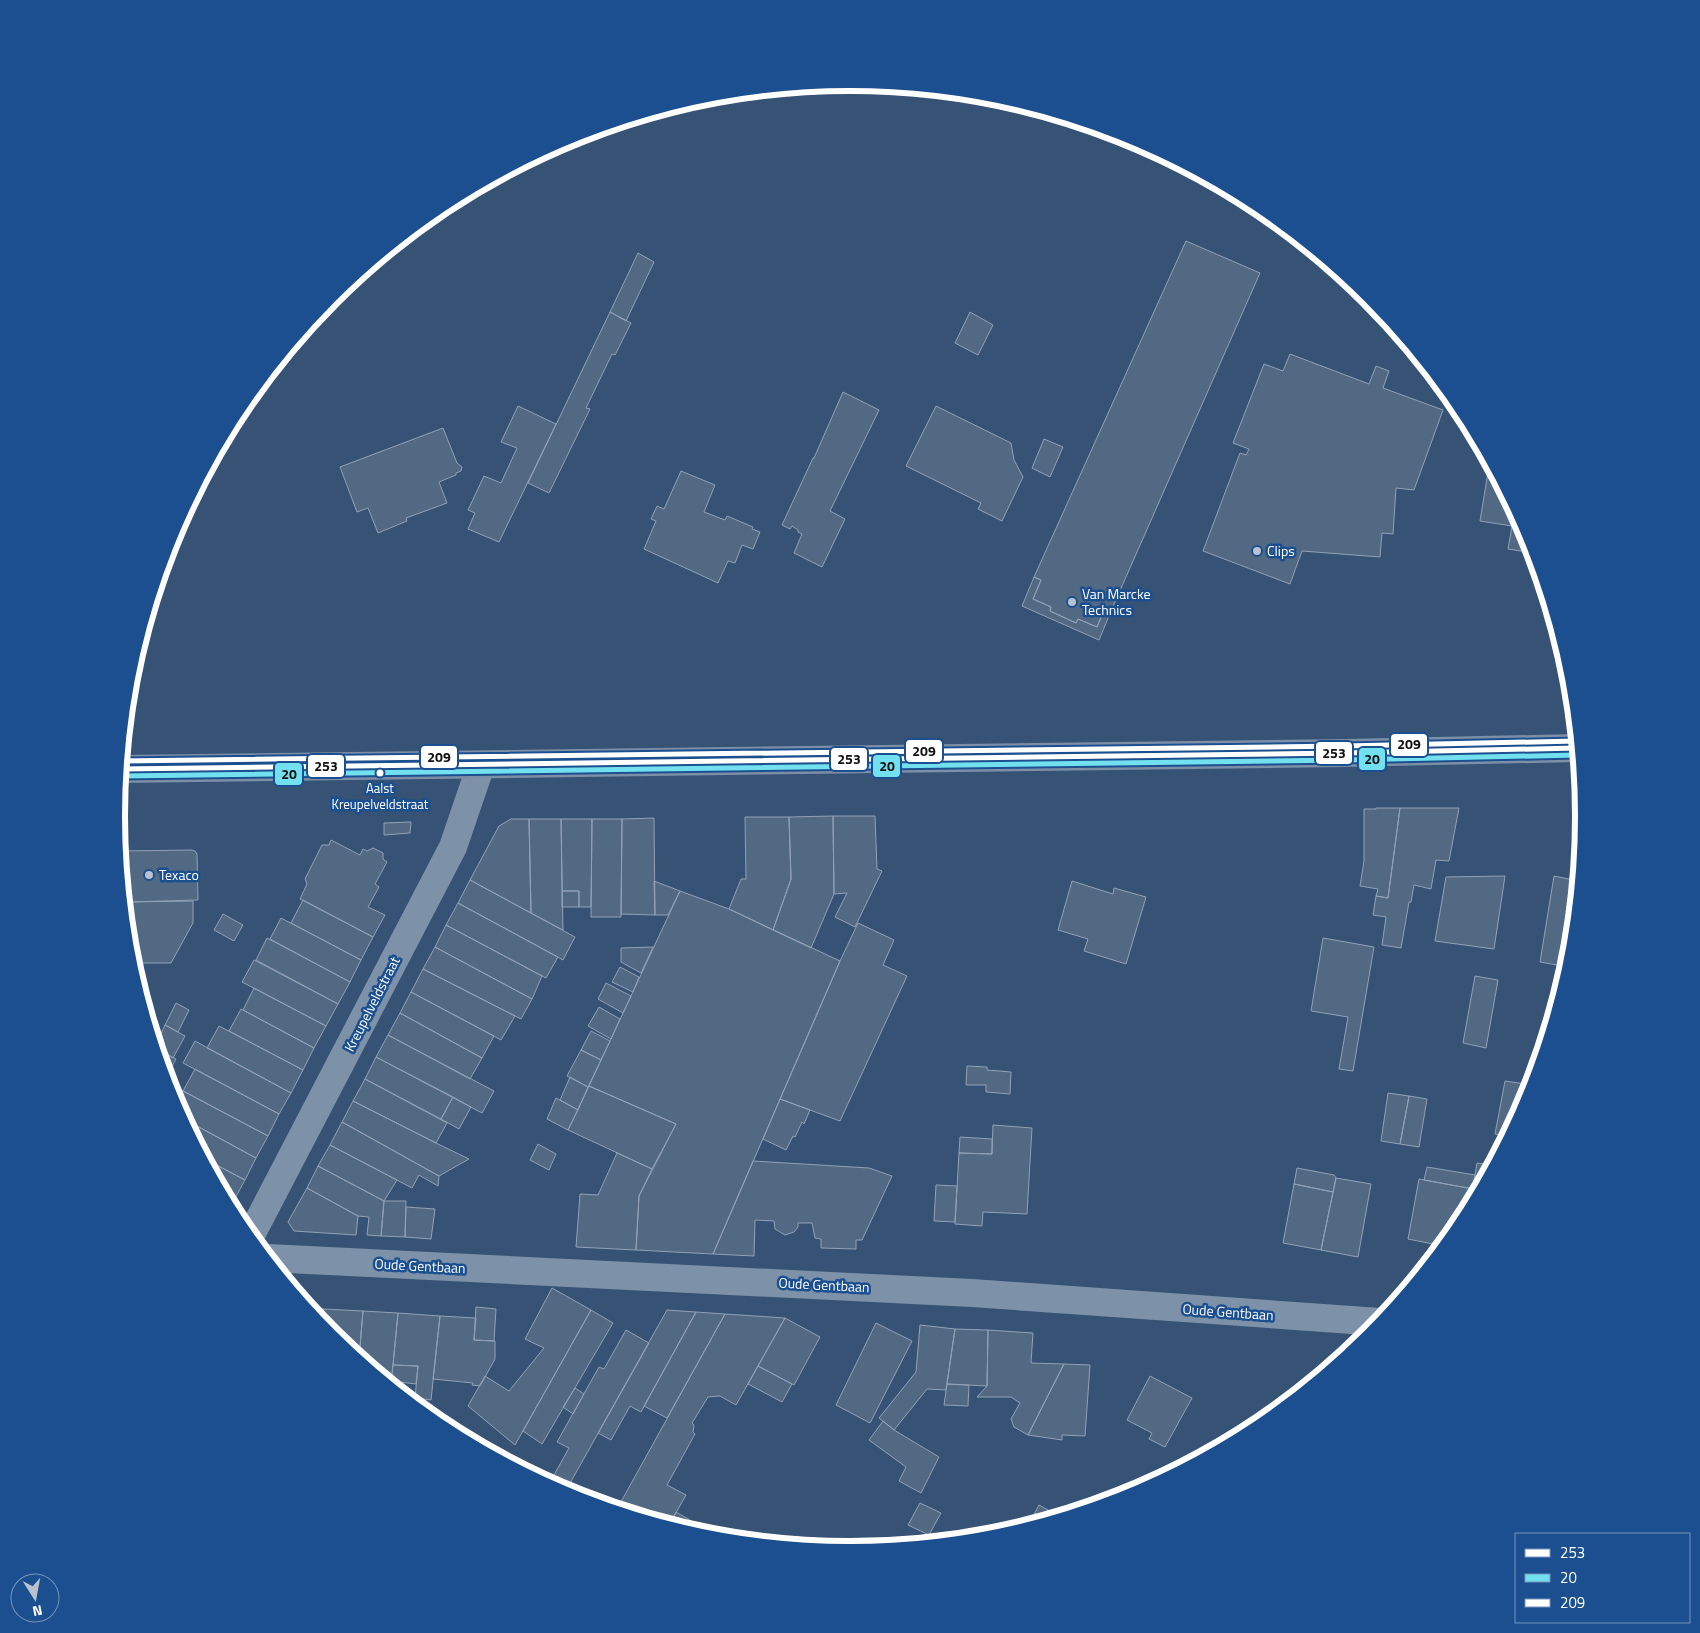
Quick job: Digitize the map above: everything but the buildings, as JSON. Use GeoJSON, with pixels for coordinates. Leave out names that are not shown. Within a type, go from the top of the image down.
{"type":"FeatureCollection","features":[{"type":"Feature","properties":{"kind":"main road"},"geometry":{"type":"LineString","coordinates":[[126,769],[1344,753],[1572,748]]}},
{"type":"Feature","properties":{"kind":"street","name":"Kreupelveldstraat"},"geometry":{"type":"LineString","coordinates":[[254,1229],[453,848],[481,765]]}},
{"type":"Feature","properties":{"kind":"street","name":"Oude Gentbaan"},"geometry":{"type":"LineString","coordinates":[[275,1258],[972,1293],[1370,1321]]}},
{"type":"Feature","properties":{"kind":"transit line","name":"209"},"geometry":{"type":"LineString","coordinates":[[127,761],[1344,746],[1571,741]]}},
{"type":"Feature","properties":{"kind":"transit line","name":"253"},"geometry":{"type":"LineString","coordinates":[[126,769],[1344,753],[1572,748]]}},
{"type":"Feature","properties":{"kind":"transit line","name":"20"},"geometry":{"type":"LineString","coordinates":[[126,776],[1344,760],[1573,755]]}},
{"type":"Feature","properties":{"kind":"place","name":"Clips"},"geometry":{"type":"Point","coordinates":[1257,551]}},
{"type":"Feature","properties":{"kind":"place","name":"Van Marcke Technics"},"geometry":{"type":"Point","coordinates":[1072,602]}},
{"type":"Feature","properties":{"kind":"place","name":"Aalst Kreupelveldstraat"},"geometry":{"type":"Point","coordinates":[380,773]}},
{"type":"Feature","properties":{"kind":"place","name":"Texaco"},"geometry":{"type":"Point","coordinates":[149,875]}}]}
